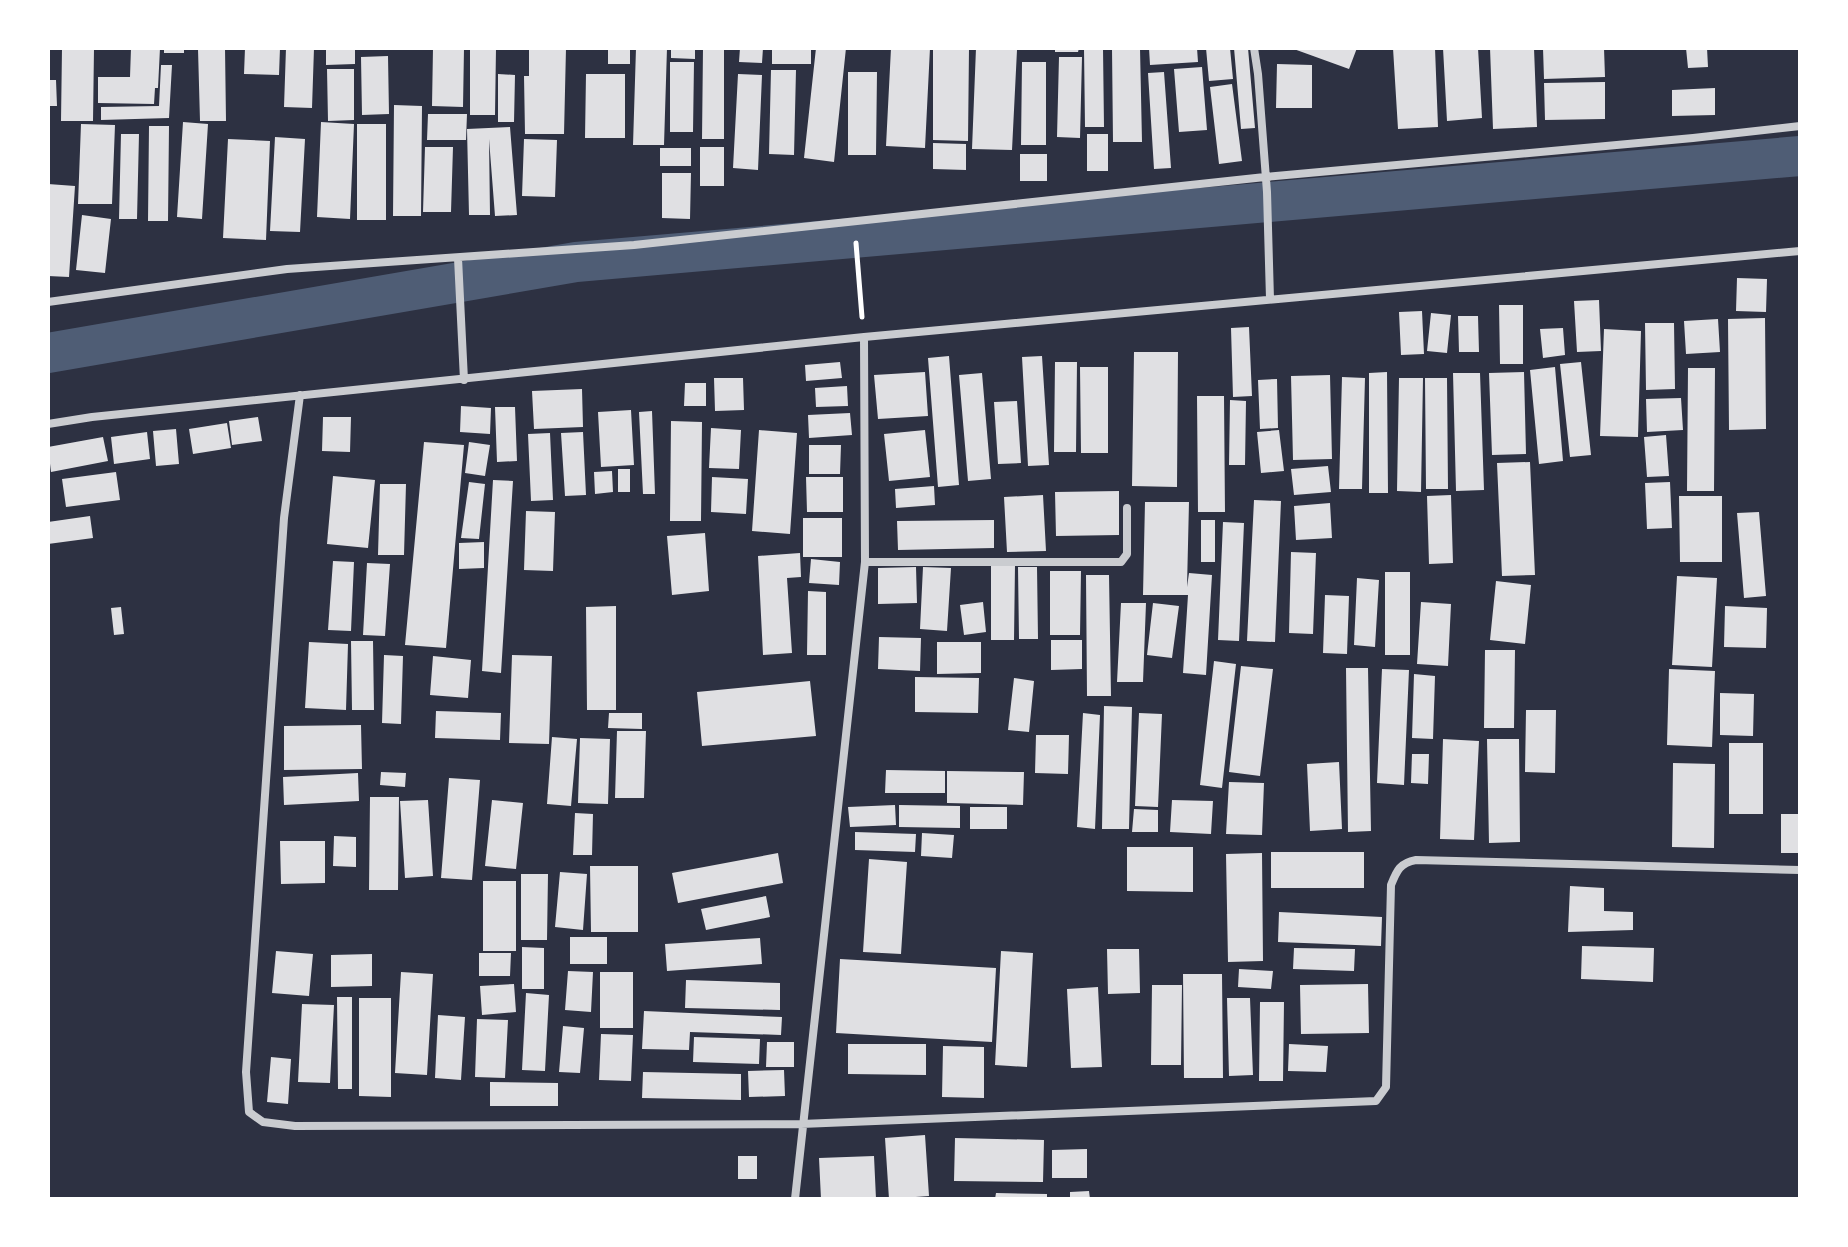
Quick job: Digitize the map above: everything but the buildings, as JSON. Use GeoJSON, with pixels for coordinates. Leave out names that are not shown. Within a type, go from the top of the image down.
{"type":"FeatureCollection","features":[{"type":"Feature","properties":{"kind":"street"},"geometry":{"type":"LineString","coordinates":[[1254,48],[1267,192],[1270,299]]}},
{"type":"Feature","properties":{"kind":"street"},"geometry":{"type":"LineString","coordinates":[[48,302],[287,269],[634,245],[1265,177],[1800,126]]}},
{"type":"Feature","properties":{"kind":"street"},"geometry":{"type":"LineString","coordinates":[[48,424],[864,337],[1800,251]]}},
{"type":"Feature","properties":{"kind":"street"},"geometry":{"type":"LineString","coordinates":[[458,258],[464,380]]}},
{"type":"Feature","properties":{"kind":"street"},"geometry":{"type":"LineString","coordinates":[[795,1199],[865,562],[864,337]]}},
{"type":"Feature","properties":{"kind":"street"},"geometry":{"type":"LineString","coordinates":[[300,395],[284,518],[246,1072],[248,1107],[252,1116],[263,1122],[295,1126],[801,1124],[1376,1101],[1386,1087],[1391,885],[1404,862],[1800,870]]}},
{"type":"Feature","properties":{"kind":"street"},"geometry":{"type":"LineString","coordinates":[[865,562],[1121,562],[1127,554],[1127,508]]}},
{"type":"Feature","properties":{"kind":"path"},"geometry":{"type":"LineString","coordinates":[[855,236],[862,314]]}},
{"type":"Feature","properties":{"kind":"waterway"},"geometry":{"type":"LineString","coordinates":[[48,353],[576,262],[1800,156]]}}]}
